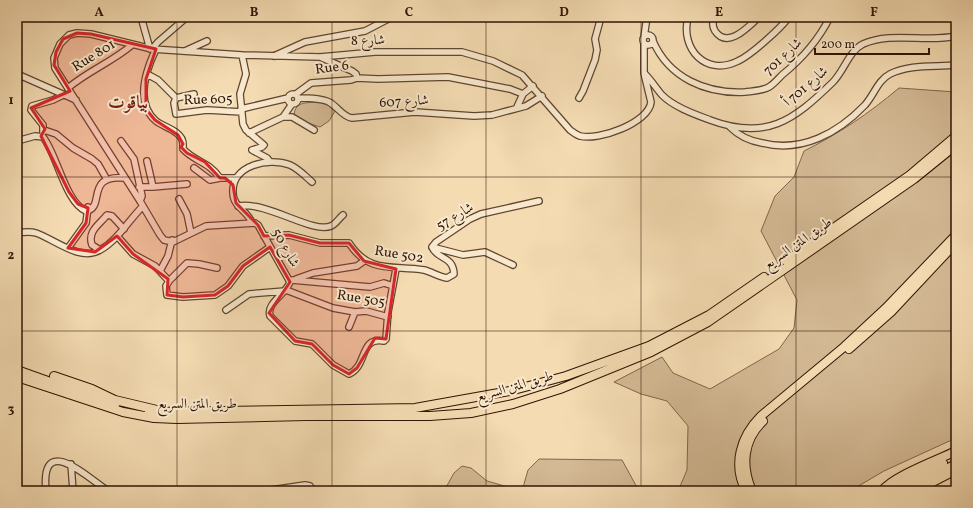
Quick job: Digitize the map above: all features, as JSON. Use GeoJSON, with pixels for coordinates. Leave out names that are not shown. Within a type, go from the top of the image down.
{"type":"FeatureCollection","features":[{"type":"Feature","properties":{"kind":"highway","name":"طريق المتن السريع"},"geometry":{"type":"LineString","coordinates":[[17,375],[34,374],[109,403],[144,411],[166,412],[415,408],[538,385],[649,346],[700,320],[910,175],[956,136]]}},
{"type":"Feature","properties":{"kind":"highway","name":"طريق المتن السريع"},"geometry":{"type":"LineString","coordinates":[[17,375],[122,412],[154,418],[430,416],[471,413],[513,404],[560,388],[651,352],[708,322],[914,179],[956,145]]}},
{"type":"Feature","properties":{"kind":"highway"},"geometry":{"type":"LineString","coordinates":[[752,491],[745,466],[747,444],[758,426],[886,308],[956,235]]}},
{"type":"Feature","properties":{"kind":"highway"},"geometry":{"type":"LineString","coordinates":[[746,491],[741,479],[739,460],[742,442],[752,425],[761,416],[789,396],[891,312],[956,242]]}},
{"type":"Feature","properties":{"kind":"highway"},"geometry":{"type":"LineString","coordinates":[[17,364],[92,389],[115,400],[166,412]]}},
{"type":"Feature","properties":{"kind":"highway"},"geometry":{"type":"LineString","coordinates":[[510,391],[513,404]]}},
{"type":"Feature","properties":{"kind":"highway"},"geometry":{"type":"LineString","coordinates":[[882,491],[907,474],[956,451]]}},
{"type":"Feature","properties":{"kind":"highway"},"geometry":{"type":"LineString","coordinates":[[887,491],[956,457]]}},
{"type":"Feature","properties":{"kind":"highway"},"geometry":{"type":"LineString","coordinates":[[904,491],[956,464]]}},
{"type":"Feature","properties":{"kind":"highway"},"geometry":{"type":"LineString","coordinates":[[916,491],[956,470]]}},
{"type":"Feature","properties":{"kind":"street"},"geometry":{"type":"LineString","coordinates":[[17,20],[20,17]]}},
{"type":"Feature","properties":{"kind":"street"},"geometry":{"type":"LineString","coordinates":[[141,17],[153,49]]}},
{"type":"Feature","properties":{"kind":"street"},"geometry":{"type":"LineString","coordinates":[[188,17],[158,42],[153,49],[144,94],[146,109],[155,120],[178,135],[183,142],[183,148],[187,153],[205,162],[222,178],[233,185]]}},
{"type":"Feature","properties":{"kind":"street"},"geometry":{"type":"LineString","coordinates":[[274,56],[305,42],[365,31],[392,17]]}},
{"type":"Feature","properties":{"kind":"street"},"geometry":{"type":"LineString","coordinates":[[579,98],[584,91],[595,60],[597,50],[595,41],[601,17]]}},
{"type":"Feature","properties":{"kind":"street"},"geometry":{"type":"LineString","coordinates":[[688,17],[686,37],[692,51],[705,62],[721,65],[738,61],[786,18]]}},
{"type":"Feature","properties":{"kind":"street"},"geometry":{"type":"LineString","coordinates":[[715,17],[712,24],[715,30],[721,37],[729,38],[738,35],[759,17]]}},
{"type":"Feature","properties":{"kind":"street","name":"شارع 701"},"geometry":{"type":"LineString","coordinates":[[648,41],[676,73],[690,82],[716,91],[755,91],[768,88],[796,63],[820,36],[830,17]]}},
{"type":"Feature","properties":{"kind":"street"},"geometry":{"type":"LineString","coordinates":[[647,18],[648,41]]}},
{"type":"Feature","properties":{"kind":"street","name":"شارع 8"},"geometry":{"type":"LineString","coordinates":[[172,241],[158,232],[55,68],[54,62],[60,44],[69,35],[78,33],[92,34],[153,49],[242,55],[320,57],[375,52],[462,52],[510,68],[522,75],[576,135],[586,137],[630,125],[647,112],[651,102],[644,73],[643,52],[648,41]]}},
{"type":"Feature","properties":{"kind":"street","name":"شارع 701 أ"},"geometry":{"type":"LineString","coordinates":[[730,127],[745,129],[768,127],[792,116],[836,79],[854,52],[862,45],[879,39],[944,38],[956,36]]}},
{"type":"Feature","properties":{"kind":"street"},"geometry":{"type":"LineString","coordinates":[[185,51],[207,41]]}},
{"type":"Feature","properties":{"kind":"street","name":"Rue 801"},"geometry":{"type":"LineString","coordinates":[[68,88],[85,74],[111,62],[132,45]]}},
{"type":"Feature","properties":{"kind":"street"},"geometry":{"type":"LineString","coordinates":[[242,55],[246,74],[240,94],[244,124],[249,133],[264,145],[262,148],[252,150],[267,158],[270,162]]}},
{"type":"Feature","properties":{"kind":"street","name":"Rue 6"},"geometry":{"type":"LineString","coordinates":[[297,96],[311,83],[351,80],[357,78],[356,74],[352,71],[320,57]]}},
{"type":"Feature","properties":{"kind":"street"},"geometry":{"type":"LineString","coordinates":[[644,73],[662,95],[673,104],[730,127],[738,135],[756,142],[776,146],[788,146],[811,142],[831,132],[866,104],[881,82],[889,74],[904,69],[956,65]]}},
{"type":"Feature","properties":{"kind":"street"},"geometry":{"type":"LineString","coordinates":[[17,74],[76,100]]}},
{"type":"Feature","properties":{"kind":"street"},"geometry":{"type":"LineString","coordinates":[[147,74],[158,80],[176,98],[194,94]]}},
{"type":"Feature","properties":{"kind":"street"},"geometry":{"type":"LineString","coordinates":[[357,78],[378,79],[448,77],[510,89],[523,94]]}},
{"type":"Feature","properties":{"kind":"street"},"geometry":{"type":"LineString","coordinates":[[517,107],[523,94],[533,86]]}},
{"type":"Feature","properties":{"kind":"street","name":"Rue 605"},"geometry":{"type":"LineString","coordinates":[[176,98],[174,104],[176,114],[207,110],[242,110],[288,98],[291,94],[297,96]]}},
{"type":"Feature","properties":{"kind":"street"},"geometry":{"type":"LineString","coordinates":[[41,136],[44,130],[43,125],[31,110],[32,106],[53,100],[63,95]]}},
{"type":"Feature","properties":{"kind":"street"},"geometry":{"type":"LineString","coordinates":[[249,133],[283,117],[292,104],[296,103],[297,96]]}},
{"type":"Feature","properties":{"kind":"street","name":"شارع 607"},"geometry":{"type":"LineString","coordinates":[[297,96],[328,101],[339,108],[346,116],[352,118],[416,112],[482,116],[492,115],[530,104],[542,96]]}},
{"type":"Feature","properties":{"kind":"street"},"geometry":{"type":"LineString","coordinates":[[288,98],[292,104]]}},
{"type":"Feature","properties":{"kind":"street"},"geometry":{"type":"LineString","coordinates":[[289,110],[292,117]]}},
{"type":"Feature","properties":{"kind":"street"},"geometry":{"type":"LineString","coordinates":[[283,117],[292,117],[314,130]]}},
{"type":"Feature","properties":{"kind":"street"},"geometry":{"type":"LineString","coordinates":[[744,137],[745,129]]}},
{"type":"Feature","properties":{"kind":"street"},"geometry":{"type":"LineString","coordinates":[[44,130],[56,134],[73,148],[92,159],[98,164],[106,178]]}},
{"type":"Feature","properties":{"kind":"street"},"geometry":{"type":"LineString","coordinates":[[17,141],[41,136]]}},
{"type":"Feature","properties":{"kind":"street"},"geometry":{"type":"LineString","coordinates":[[41,136],[47,144],[69,192],[78,204],[88,209]]}},
{"type":"Feature","properties":{"kind":"street"},"geometry":{"type":"LineString","coordinates":[[29,138],[39,138],[47,144]]}},
{"type":"Feature","properties":{"kind":"street"},"geometry":{"type":"LineString","coordinates":[[17,233],[34,233],[83,253],[100,250],[117,236],[143,206],[134,159],[121,141]]}},
{"type":"Feature","properties":{"kind":"street"},"geometry":{"type":"LineString","coordinates":[[147,161],[153,187]]}},
{"type":"Feature","properties":{"kind":"street"},"geometry":{"type":"LineString","coordinates":[[312,182],[291,165],[280,162],[270,162],[249,167],[236,178],[233,185],[233,198],[238,206],[259,206],[313,225],[331,226],[343,215]]}},
{"type":"Feature","properties":{"kind":"street"},"geometry":{"type":"LineString","coordinates":[[194,168],[210,180],[236,178]]}},
{"type":"Feature","properties":{"kind":"street"},"geometry":{"type":"LineString","coordinates":[[68,248],[86,223],[88,209],[94,203],[100,184],[106,178],[125,178]]}},
{"type":"Feature","properties":{"kind":"street"},"geometry":{"type":"LineString","coordinates":[[139,187],[187,184]]}},
{"type":"Feature","properties":{"kind":"street"},"geometry":{"type":"LineString","coordinates":[[178,200],[187,214],[189,234]]}},
{"type":"Feature","properties":{"kind":"street","name":"شارع 57"},"geometry":{"type":"LineString","coordinates":[[445,278],[454,274],[454,268],[449,261],[434,251],[432,247],[451,231],[481,214],[539,201]]}},
{"type":"Feature","properties":{"kind":"street","name":"شارع 50"},"geometry":{"type":"LineString","coordinates":[[238,206],[248,215],[252,223],[258,225],[291,281],[285,291],[271,307],[269,313],[272,320],[290,337],[300,343],[312,344],[341,371],[346,374],[352,373],[361,361],[365,350],[372,342],[376,339],[385,340],[388,317]]}},
{"type":"Feature","properties":{"kind":"street"},"geometry":{"type":"LineString","coordinates":[[100,250],[92,245],[91,238],[96,226],[107,215],[112,216],[124,229]]}},
{"type":"Feature","properties":{"kind":"street"},"geometry":{"type":"LineString","coordinates":[[160,271],[172,241],[206,226],[252,223]]}},
{"type":"Feature","properties":{"kind":"street","name":"Rue 502"},"geometry":{"type":"LineString","coordinates":[[264,236],[289,235],[320,243],[349,243],[364,261],[396,269],[423,270],[445,278]]}},
{"type":"Feature","properties":{"kind":"street"},"geometry":{"type":"LineString","coordinates":[[117,236],[133,254],[160,271],[168,281]]}},
{"type":"Feature","properties":{"kind":"street"},"geometry":{"type":"LineString","coordinates":[[217,268],[187,263],[168,281],[166,291],[167,295],[183,297],[215,295],[228,286],[243,266],[270,247]]}},
{"type":"Feature","properties":{"kind":"street"},"geometry":{"type":"LineString","coordinates":[[432,247],[462,255],[485,252],[513,265]]}},
{"type":"Feature","properties":{"kind":"street"},"geometry":{"type":"LineString","coordinates":[[291,281],[313,273],[357,266],[364,261]]}},
{"type":"Feature","properties":{"kind":"street","name":"Rue 505"},"geometry":{"type":"LineString","coordinates":[[285,291],[333,308],[355,312],[366,311],[388,317],[396,269]]}},
{"type":"Feature","properties":{"kind":"street"},"geometry":{"type":"LineString","coordinates":[[291,281],[370,287],[384,283],[393,286]]}},
{"type":"Feature","properties":{"kind":"street"},"geometry":{"type":"LineString","coordinates":[[226,310],[249,294],[285,291]]}},
{"type":"Feature","properties":{"kind":"street"},"geometry":{"type":"LineString","coordinates":[[349,327],[355,312]]}},
{"type":"Feature","properties":{"kind":"street"},"geometry":{"type":"LineString","coordinates":[[46,491],[46,473],[50,465],[59,461],[70,464],[108,491]]}},
{"type":"Feature","properties":{"kind":"street"},"geometry":{"type":"LineString","coordinates":[[70,464],[73,491]]}},
{"type":"Feature","properties":{"kind":"street"},"geometry":{"type":"LineString","coordinates":[[264,491],[305,485],[310,486],[313,491]]}},
{"type":"Feature","properties":{"kind":"highlighted area"},"geometry":{"type":"Polygon","coordinates":[[[77,33],[91,34],[156,49],[146,79],[146,109],[155,120],[178,135],[183,144],[181,147],[187,153],[205,162],[220,178],[225,178],[233,185],[236,203],[258,225],[264,236],[289,235],[320,243],[349,243],[364,261],[396,269],[386,339],[375,338],[357,368],[349,374],[333,365],[312,344],[295,341],[269,313],[290,282],[270,247],[243,266],[228,286],[215,295],[183,297],[167,295],[168,279],[133,254],[117,236],[95,252],[68,248],[86,223],[88,208],[78,204],[69,192],[41,136],[45,129],[31,108],[70,91],[54,65],[56,52],[63,39],[77,33]]]}},
{"type":"Feature","properties":{"kind":"shaded area"},"geometry":{"type":"Polygon","coordinates":[[[899,88],[956,92],[956,438],[884,471],[850,491],[678,491],[687,470],[688,426],[667,401],[641,394],[614,382],[662,357],[673,373],[710,389],[779,349],[794,328],[797,300],[761,231],[775,196],[794,177],[804,151],[853,122],[899,88]]]}},
{"type":"Feature","properties":{"kind":"shaded area"},"geometry":{"type":"Polygon","coordinates":[[[325,102],[335,111],[329,121],[320,127],[305,122],[294,114],[299,105],[325,102]]]}},
{"type":"Feature","properties":{"kind":"shaded area"},"geometry":{"type":"Polygon","coordinates":[[[539,459],[622,460],[639,491],[522,491],[528,470],[539,459]]]}},
{"type":"Feature","properties":{"kind":"shaded area"},"geometry":{"type":"Polygon","coordinates":[[[462,466],[471,468],[487,481],[522,491],[444,491],[454,473],[462,466]]]}},
{"type":"Feature","properties":{"kind":"district","name":"بياقوت"},"geometry":{"type":"Point","coordinates":[128,103]}}]}
